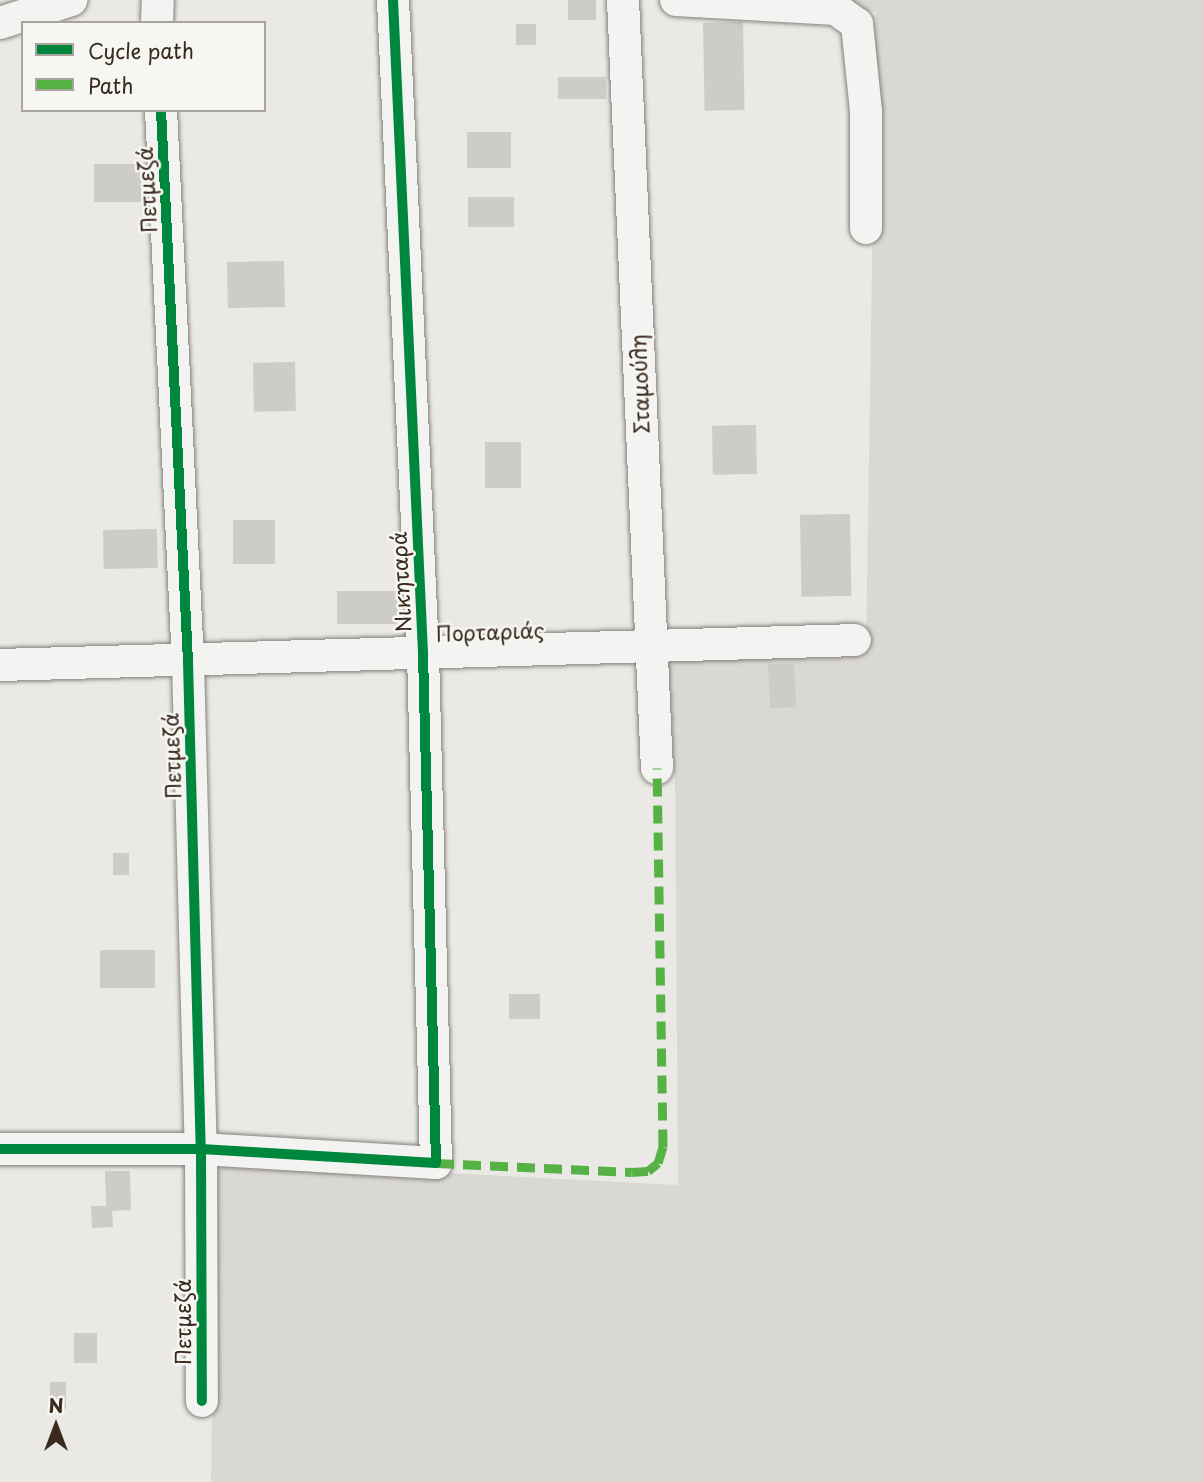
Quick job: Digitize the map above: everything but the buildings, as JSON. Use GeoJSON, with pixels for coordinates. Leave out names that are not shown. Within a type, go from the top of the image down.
{"type":"FeatureCollection","features":[{"type":"Feature","properties":{"kind":"street"},"geometry":{"type":"LineString","coordinates":[[0,23],[71,0]]}},
{"type":"Feature","properties":{"kind":"street"},"geometry":{"type":"LineString","coordinates":[[157,21],[158,0]]}},
{"type":"Feature","properties":{"kind":"street","name":"Νικηταρά"},"geometry":{"type":"LineString","coordinates":[[201,1149],[436,1163],[423,653],[393,0]]}},
{"type":"Feature","properties":{"kind":"street","name":"Σταμούλη"},"geometry":{"type":"LineString","coordinates":[[623,0],[649,644],[657,768]]}},
{"type":"Feature","properties":{"kind":"street"},"geometry":{"type":"LineString","coordinates":[[676,0],[836,9],[857,24],[866,111],[866,228]]}},
{"type":"Feature","properties":{"kind":"street","name":"Πετμεζά"},"geometry":{"type":"LineString","coordinates":[[162,112],[188,662],[201,1149],[202,1401]]}},
{"type":"Feature","properties":{"kind":"street","name":"Πορταριάς"},"geometry":{"type":"LineString","coordinates":[[0,665],[188,662],[649,644],[855,640]]}},
{"type":"Feature","properties":{"kind":"street"},"geometry":{"type":"LineString","coordinates":[[0,1149],[201,1149]]}},
{"type":"Feature","properties":{"kind":"shaded area"},"geometry":{"type":"Polygon","coordinates":[[[773,0],[1203,0],[1203,1482],[211,1482],[216,1161],[678,1185],[675,778],[664,652],[866,648],[876,12],[773,0]]]}},
{"type":"Feature","properties":{"kind":"marked path"},"geometry":{"type":"LineString","coordinates":[[436,1163],[632,1172],[648,1171],[658,1163],[663,1147],[657,768]]}},
{"type":"Feature","properties":{"kind":"cycle path"},"geometry":{"type":"LineString","coordinates":[[0,1149],[201,1149],[436,1163],[423,653],[393,0]]}},
{"type":"Feature","properties":{"kind":"cycle path"},"geometry":{"type":"LineString","coordinates":[[161,112],[188,662],[201,1149],[202,1401]]}}]}
